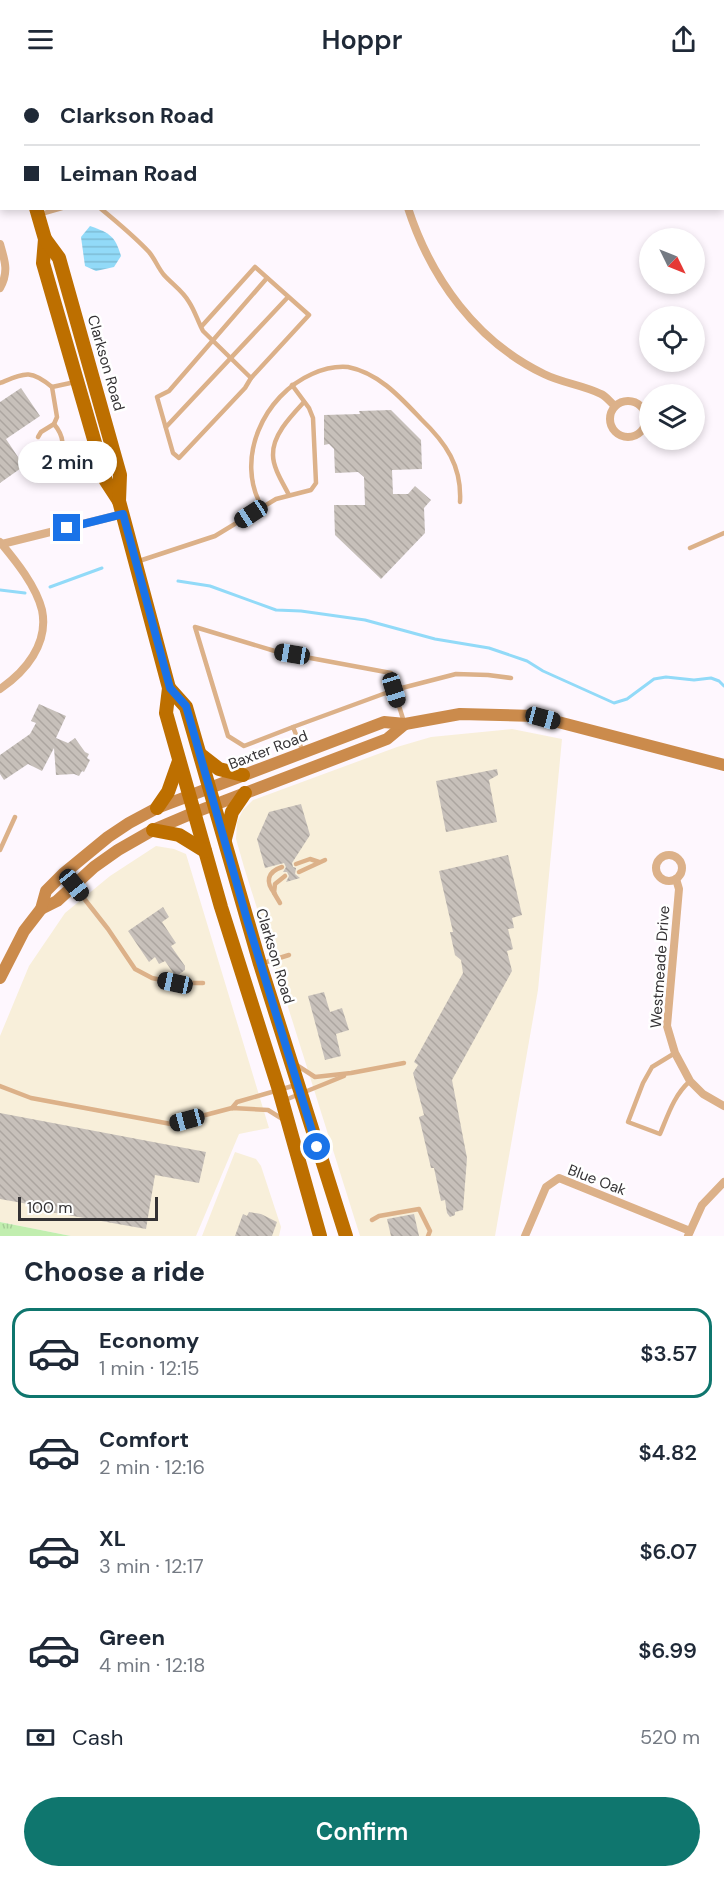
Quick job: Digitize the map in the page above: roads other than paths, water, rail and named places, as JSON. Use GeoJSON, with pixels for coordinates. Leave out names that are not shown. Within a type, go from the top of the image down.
{"type":"FeatureCollection","features":[{"type":"Feature","properties":{"kind":"main road","name":"Clarkson Road"},"geometry":{"type":"LineString","coordinates":[[37,212],[45,239],[58,258],[120,475],[121,507],[170,688],[166,713],[193,813],[281,1096],[320,1236]]}},
{"type":"Feature","properties":{"kind":"main road","name":"Clarkson Road"},"geometry":{"type":"LineString","coordinates":[[45,239],[43,262],[106,481],[121,507]]}},
{"type":"Feature","properties":{"kind":"main road"},"geometry":{"type":"LineString","coordinates":[[78,382],[99,401]]}},
{"type":"Feature","properties":{"kind":"main road","name":"Clarkson Road"},"geometry":{"type":"LineString","coordinates":[[170,688],[186,706],[260,964],[346,1236]]}},
{"type":"Feature","properties":{"kind":"main road","name":"Baxter Road"},"geometry":{"type":"LineString","coordinates":[[0,978],[24,931],[41,909],[46,891],[108,837],[129,823],[157,808],[384,722],[405,724],[460,714],[535,716],[724,765]]}},
{"type":"Feature","properties":{"kind":"main road","name":"Baxter Road"},"geometry":{"type":"LineString","coordinates":[[41,909],[57,901],[94,867],[118,850],[153,830],[387,739],[405,724]]}},
{"type":"Feature","properties":{"kind":"main road"},"geometry":{"type":"LineString","coordinates":[[201,755],[219,769],[243,775]]}},
{"type":"Feature","properties":{"kind":"main road"},"geometry":{"type":"LineString","coordinates":[[157,808],[168,792],[179,761]]}},
{"type":"Feature","properties":{"kind":"main road"},"geometry":{"type":"LineString","coordinates":[[225,841],[232,812],[245,793]]}},
{"type":"Feature","properties":{"kind":"main road"},"geometry":{"type":"LineString","coordinates":[[153,830],[179,835],[205,851]]}},
{"type":"Feature","properties":{"kind":"street"},"geometry":{"type":"LineString","coordinates":[[409,210],[440,279],[455,302],[479,327],[510,355],[525,365],[572,385],[602,394],[615,405]]}},
{"type":"Feature","properties":{"kind":"street"},"geometry":{"type":"LineString","coordinates":[[0,244],[6,266],[6,277],[0,288]]}},
{"type":"Feature","properties":{"kind":"street"},"geometry":{"type":"LineString","coordinates":[[625,400],[641,406],[646,417],[644,428],[640,433],[624,437],[614,431],[609,415],[615,405],[625,400]]}},
{"type":"Feature","properties":{"kind":"street"},"geometry":{"type":"LineString","coordinates":[[0,689],[28,665],[37,648],[42,622],[42,611],[25,575],[1,543],[121,507]]}},
{"type":"Feature","properties":{"kind":"street","name":"Westmeade Drive"},"geometry":{"type":"LineString","coordinates":[[676,879],[679,889],[667,1026],[675,1053],[690,1080],[703,1094],[724,1106]]}},
{"type":"Feature","properties":{"kind":"street","name":"Blue Oak"},"geometry":{"type":"LineString","coordinates":[[525,1236],[546,1187],[559,1178],[689,1234]]}},
{"type":"Feature","properties":{"kind":"street"},"geometry":{"type":"LineString","coordinates":[[689,1234],[702,1205],[724,1182]]}},
{"type":"Feature","properties":{"kind":"lane"},"geometry":{"type":"LineString","coordinates":[[101,210],[153,256],[164,275],[188,299],[201,327],[251,378]]}},
{"type":"Feature","properties":{"kind":"lane"},"geometry":{"type":"LineString","coordinates":[[201,327],[255,267],[309,315],[179,458],[173,453],[157,397],[169,390],[267,278]]}},
{"type":"Feature","properties":{"kind":"lane"},"geometry":{"type":"LineString","coordinates":[[166,427],[288,297]]}},
{"type":"Feature","properties":{"kind":"lane"},"geometry":{"type":"LineString","coordinates":[[262,507],[256,496],[251,468],[255,440],[269,410],[292,385],[317,372],[334,367],[346,367],[371,376],[388,387],[440,437],[451,453],[459,478],[460,502]]}},
{"type":"Feature","properties":{"kind":"lane"},"geometry":{"type":"LineString","coordinates":[[0,383],[33,374],[52,387],[57,417],[54,424],[41,432],[38,437]]}},
{"type":"Feature","properties":{"kind":"lane"},"geometry":{"type":"LineString","coordinates":[[52,387],[78,382]]}},
{"type":"Feature","properties":{"kind":"lane"},"geometry":{"type":"LineString","coordinates":[[136,562],[215,536],[262,507],[289,495],[311,490],[316,483],[313,418],[292,385]]}},
{"type":"Feature","properties":{"kind":"lane"},"geometry":{"type":"LineString","coordinates":[[289,495],[275,463],[274,447],[288,420],[304,402]]}},
{"type":"Feature","properties":{"kind":"lane"},"geometry":{"type":"LineString","coordinates":[[35,449],[36,459],[42,465],[53,466],[59,463],[63,450],[63,438],[54,424]]}},
{"type":"Feature","properties":{"kind":"lane"},"geometry":{"type":"LineString","coordinates":[[690,548],[724,533]]}},
{"type":"Feature","properties":{"kind":"lane"},"geometry":{"type":"LineString","coordinates":[[405,724],[394,690],[391,673],[278,652],[195,627],[228,736],[244,746],[394,690],[456,674],[511,678]]}},
{"type":"Feature","properties":{"kind":"lane"},"geometry":{"type":"LineString","coordinates":[[293,727],[303,752]]}},
{"type":"Feature","properties":{"kind":"lane"},"geometry":{"type":"LineString","coordinates":[[0,850],[15,817]]}},
{"type":"Feature","properties":{"kind":"lane"},"geometry":{"type":"LineString","coordinates":[[296,864],[310,859],[322,861],[299,872]]}},
{"type":"Feature","properties":{"kind":"lane"},"geometry":{"type":"LineString","coordinates":[[280,903],[269,887],[267,879],[270,874],[282,867]]}},
{"type":"Feature","properties":{"kind":"lane"},"geometry":{"type":"LineString","coordinates":[[275,894],[275,884],[285,876]]}},
{"type":"Feature","properties":{"kind":"lane"},"geometry":{"type":"LineString","coordinates":[[74,885],[135,969],[152,978],[175,983],[203,983]]}},
{"type":"Feature","properties":{"kind":"lane"},"geometry":{"type":"LineString","coordinates":[[260,964],[289,955]]}},
{"type":"Feature","properties":{"kind":"lane"},"geometry":{"type":"LineString","coordinates":[[675,1053],[652,1067],[643,1083],[628,1122],[660,1134],[682,1088],[690,1080]]}},
{"type":"Feature","properties":{"kind":"lane"},"geometry":{"type":"LineString","coordinates":[[291,1061],[315,1077],[351,1074]]}},
{"type":"Feature","properties":{"kind":"lane"},"geometry":{"type":"LineString","coordinates":[[232,1108],[237,1102],[281,1096],[351,1074],[404,1063]]}},
{"type":"Feature","properties":{"kind":"lane"},"geometry":{"type":"LineString","coordinates":[[1,1086],[32,1098],[171,1124],[232,1108],[268,1110],[288,1122]]}},
{"type":"Feature","properties":{"kind":"lane"},"geometry":{"type":"LineString","coordinates":[[281,1096],[299,1090]]}},
{"type":"Feature","properties":{"kind":"lane"},"geometry":{"type":"LineString","coordinates":[[372,1220],[379,1216],[419,1209],[430,1231],[428,1236]]}},
{"type":"Feature","properties":{"kind":"water"},"geometry":{"type":"Polygon","coordinates":[[[90,226],[107,233],[114,240],[121,256],[114,267],[96,271],[85,266],[81,237],[90,226]]]}},
{"type":"Feature","properties":{"kind":"waterway"},"geometry":{"type":"LineString","coordinates":[[50,587],[102,568]]}},
{"type":"Feature","properties":{"kind":"waterway"},"geometry":{"type":"LineString","coordinates":[[178,581],[210,586],[276,610],[365,620],[435,639],[489,648],[527,661],[543,671],[614,703],[627,699],[654,679],[666,677],[694,680],[711,678],[724,686]]}},
{"type":"Feature","properties":{"kind":"waterway"},"geometry":{"type":"LineString","coordinates":[[0,590],[25,593]]}}]}
